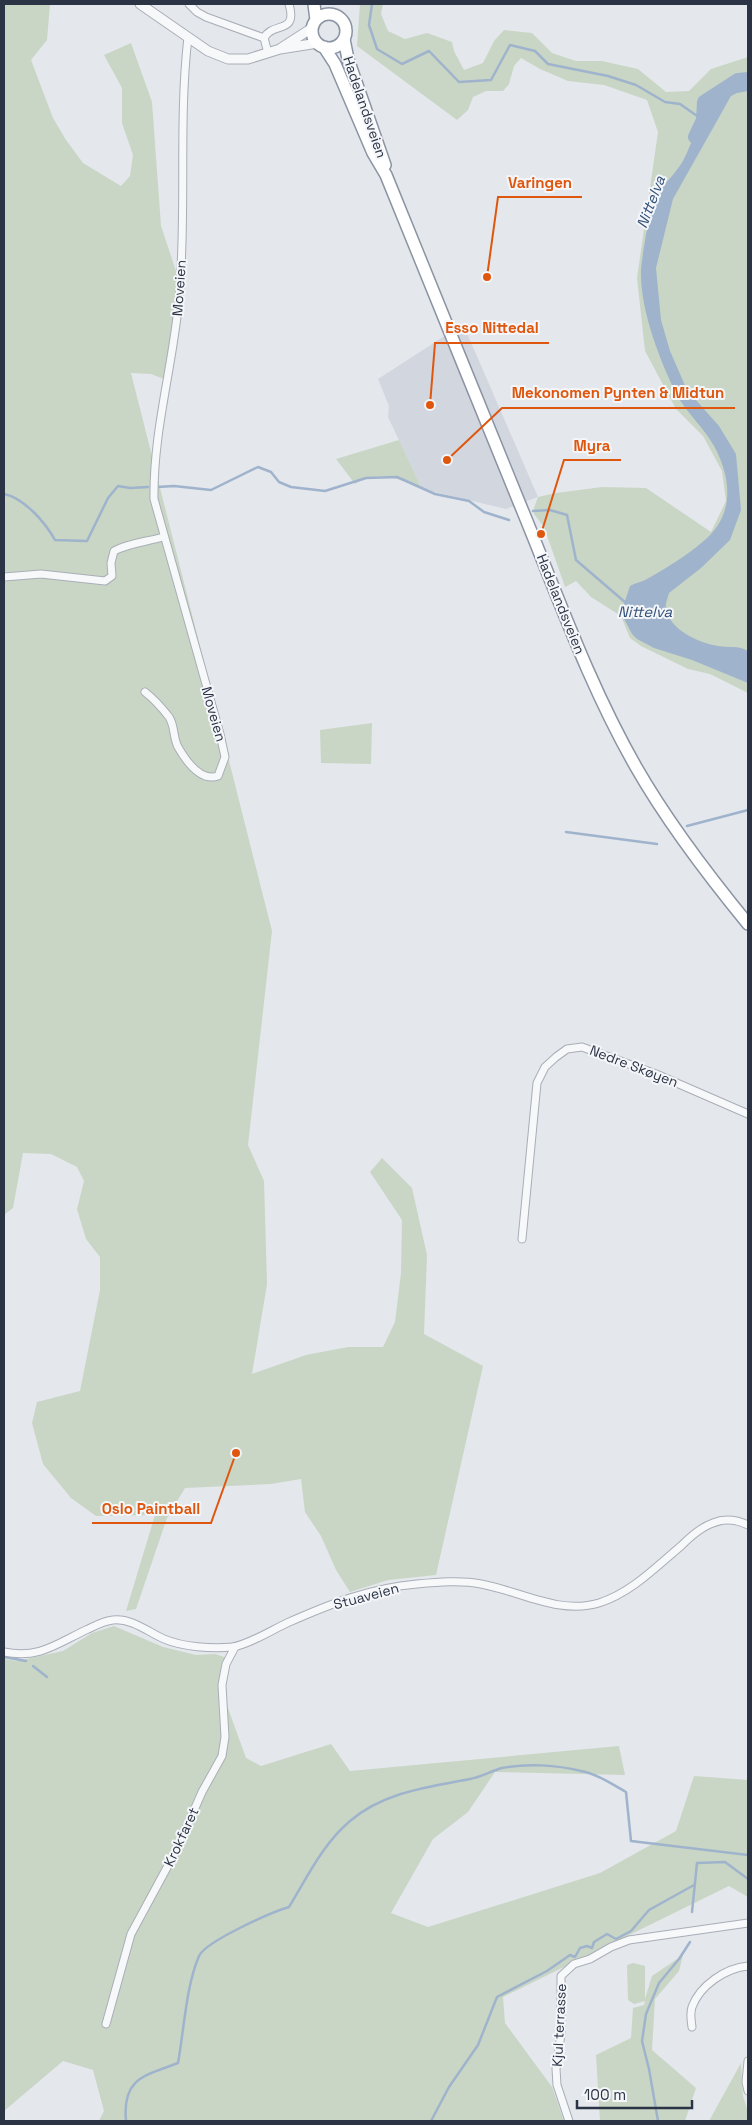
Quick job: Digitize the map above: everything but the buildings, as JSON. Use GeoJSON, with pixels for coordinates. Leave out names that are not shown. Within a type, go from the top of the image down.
{"type":"FeatureCollection","features":[{"type":"Feature","properties":{"kind":"highway"},"geometry":{"type":"LineString","coordinates":[[314,4],[314,38],[321,45],[336,46],[344,38],[346,31],[340,18],[333,14],[327,4]]}},
{"type":"Feature","properties":{"kind":"highway"},"geometry":{"type":"LineString","coordinates":[[314,24],[322,15],[333,14]]}},
{"type":"Feature","properties":{"kind":"highway","name":"Hadelandsveien"},"geometry":{"type":"LineString","coordinates":[[344,38],[351,69],[385,164],[386,175]]}},
{"type":"Feature","properties":{"kind":"highway","name":"Hadelandsveien"},"geometry":{"type":"LineString","coordinates":[[321,45],[334,64],[373,153],[386,175],[565,615],[608,713],[669,822],[701,866],[748,924]]}},
{"type":"Feature","properties":{"kind":"street"},"geometry":{"type":"LineString","coordinates":[[140,4],[208,51],[228,59],[248,59],[280,50],[321,45]]}},
{"type":"Feature","properties":{"kind":"street"},"geometry":{"type":"LineString","coordinates":[[189,4],[206,17],[264,38]]}},
{"type":"Feature","properties":{"kind":"street"},"geometry":{"type":"LineString","coordinates":[[268,53],[264,38],[267,33],[283,27],[291,20],[292,14],[289,4]]}},
{"type":"Feature","properties":{"kind":"street"},"geometry":{"type":"LineString","coordinates":[[280,50],[314,24]]}},
{"type":"Feature","properties":{"kind":"street","name":"Moveien"},"geometry":{"type":"LineString","coordinates":[[145,692],[154,699],[170,719],[178,746],[198,772],[204,777],[218,776],[225,757],[220,734],[163,537],[154,499],[154,468],[179,299],[183,81],[188,37]]}},
{"type":"Feature","properties":{"kind":"street"},"geometry":{"type":"LineString","coordinates":[[4,576],[41,574],[105,581],[112,576],[111,563],[114,551],[126,544],[142,544],[163,537]]}},
{"type":"Feature","properties":{"kind":"street","name":"Nedre Skøyen"},"geometry":{"type":"LineString","coordinates":[[522,1239],[537,1083],[545,1067],[567,1049],[582,1047],[602,1054],[656,1074],[748,1114]]}},
{"type":"Feature","properties":{"kind":"street","name":"Stuaveien"},"geometry":{"type":"LineString","coordinates":[[4,1652],[23,1655],[42,1652],[101,1622],[117,1620],[133,1622],[166,1640],[194,1645],[235,1647],[346,1599],[396,1586],[471,1582],[500,1588],[547,1603],[581,1607],[618,1594],[643,1578],[697,1532],[711,1523],[731,1520],[748,1525]]}},
{"type":"Feature","properties":{"kind":"street","name":"Krokfaret"},"geometry":{"type":"LineString","coordinates":[[106,2024],[131,1934],[177,1848],[202,1792],[222,1756],[225,1737],[222,1685],[226,1664],[235,1647]]}},
{"type":"Feature","properties":{"kind":"street","name":"Kjul terrasse"},"geometry":{"type":"LineString","coordinates":[[569,2121],[557,2085],[556,2070],[561,2034],[560,1982],[565,1971],[574,1964],[590,1959],[611,1947],[629,1940],[748,1923]]}},
{"type":"Feature","properties":{"kind":"street"},"geometry":{"type":"LineString","coordinates":[[692,2027],[691,2009],[701,1991],[730,1969],[748,1966]]}},
{"type":"Feature","properties":{"kind":"street"},"geometry":{"type":"LineString","coordinates":[[748,2060],[746,2082],[748,2091]]}},
{"type":"Feature","properties":{"kind":"shaded area"},"geometry":{"type":"Polygon","coordinates":[[[463,324],[538,497],[506,509],[422,489],[388,417],[389,406],[378,379],[463,324]]]}},
{"type":"Feature","properties":{"kind":"green space"},"geometry":{"type":"Polygon","coordinates":[[[4,4],[50,4],[47,40],[31,60],[53,118],[83,163],[121,186],[130,176],[133,155],[122,123],[122,88],[104,55],[131,43],[152,102],[161,226],[180,283],[169,381],[151,374],[131,373],[272,931],[248,1145],[264,1181],[267,1284],[252,1374],[306,1355],[348,1347],[383,1347],[395,1322],[401,1273],[402,1220],[370,1172],[382,1158],[412,1188],[427,1255],[424,1334],[483,1366],[436,1575],[388,1580],[350,1592],[336,1570],[321,1536],[305,1512],[301,1479],[271,1484],[185,1488],[167,1518],[136,1609],[126,1611],[155,1515],[96,1516],[71,1498],[43,1464],[32,1423],[37,1402],[80,1391],[100,1290],[100,1257],[86,1239],[77,1209],[84,1181],[77,1167],[51,1154],[23,1153],[13,1208],[4,1215],[4,4]]]}},
{"type":"Feature","properties":{"kind":"green space"},"geometry":{"type":"Polygon","coordinates":[[[360,4],[383,4],[381,14],[388,31],[405,39],[427,33],[452,42],[454,51],[464,70],[483,63],[494,41],[504,30],[532,33],[552,53],[576,61],[602,61],[638,69],[666,92],[689,91],[711,69],[748,57],[748,693],[710,674],[688,669],[641,646],[630,638],[621,616],[591,597],[576,581],[565,587],[544,527],[534,514],[538,497],[602,487],[646,488],[711,532],[726,501],[722,471],[703,436],[676,409],[645,351],[637,278],[658,132],[647,100],[604,85],[568,81],[540,69],[521,58],[514,66],[509,84],[503,91],[486,91],[473,97],[468,110],[457,120],[357,46],[360,4]]]}},
{"type":"Feature","properties":{"kind":"green space"},"geometry":{"type":"Polygon","coordinates":[[[399,440],[422,489],[389,477],[372,477],[355,484],[336,459],[399,440]]]}},
{"type":"Feature","properties":{"kind":"green space"},"geometry":{"type":"Polygon","coordinates":[[[372,723],[371,764],[321,763],[320,730],[372,723]]]}},
{"type":"Feature","properties":{"kind":"green space"},"geometry":{"type":"Polygon","coordinates":[[[114,1626],[163,1647],[196,1655],[215,1654],[227,1658],[225,1700],[246,1758],[261,1766],[331,1744],[350,1771],[619,1746],[625,1775],[495,1772],[468,1812],[433,1839],[391,1913],[428,1927],[600,1873],[676,1831],[694,1776],[748,1780],[748,1897],[729,1886],[503,1997],[505,2023],[552,2087],[564,2121],[99,2121],[104,2111],[93,2070],[63,2061],[4,2111],[4,1659],[17,1661],[63,1651],[92,1633],[114,1626]]]}},
{"type":"Feature","properties":{"kind":"green space"},"geometry":{"type":"Polygon","coordinates":[[[683,1955],[679,1971],[655,1999],[652,2050],[696,2088],[685,2121],[600,2121],[596,2055],[631,2038],[633,2008],[644,2005],[645,2001],[634,2004],[628,2000],[627,1965],[633,1963],[645,1966],[645,1999],[652,1976],[683,1955]]]}},
{"type":"Feature","properties":{"kind":"green space"},"geometry":{"type":"Polygon","coordinates":[[[741,2063],[743,2096],[748,2112],[748,2121],[709,2121],[741,2063]]]}},
{"type":"Feature","properties":{"kind":"water","name":"Nittelva"},"geometry":{"type":"Polygon","coordinates":[[[748,73],[748,91],[731,96],[673,199],[656,268],[661,320],[670,351],[687,390],[719,426],[736,454],[741,510],[730,540],[701,568],[669,593],[666,609],[673,623],[694,639],[722,647],[737,647],[748,651],[748,683],[692,660],[654,648],[637,639],[632,634],[621,613],[630,586],[663,570],[699,545],[715,529],[722,518],[726,506],[727,482],[720,458],[710,439],[678,397],[664,368],[652,336],[644,302],[641,271],[646,232],[655,197],[683,161],[703,119],[718,95],[727,85],[748,73]]]}},
{"type":"Feature","properties":{"kind":"waterway"},"geometry":{"type":"LineString","coordinates":[[372,4],[369,25],[377,49],[402,64],[429,51],[459,82],[491,80],[510,45],[535,51],[548,64],[608,76],[636,85],[665,102],[680,104],[703,120]]}},
{"type":"Feature","properties":{"kind":"waterway","name":"Nittelva"},"geometry":{"type":"LineString","coordinates":[[695,137],[703,120],[704,102],[738,80],[748,79]]}},
{"type":"Feature","properties":{"kind":"waterway"},"geometry":{"type":"LineString","coordinates":[[157,487],[174,486],[211,490],[258,467],[271,472],[279,482],[291,487],[325,491],[366,478],[397,477],[435,494],[469,501],[484,512],[509,520]]}},
{"type":"Feature","properties":{"kind":"waterway"},"geometry":{"type":"LineString","coordinates":[[4,494],[19,500],[33,512],[46,526],[55,540],[87,541],[108,498],[118,486],[130,488],[148,487]]}},
{"type":"Feature","properties":{"kind":"waterway"},"geometry":{"type":"LineString","coordinates":[[533,511],[550,510],[567,515],[576,560],[626,603]]}},
{"type":"Feature","properties":{"kind":"waterway"},"geometry":{"type":"LineString","coordinates":[[687,826],[748,810]]}},
{"type":"Feature","properties":{"kind":"waterway"},"geometry":{"type":"LineString","coordinates":[[566,832],[657,844]]}},
{"type":"Feature","properties":{"kind":"waterway"},"geometry":{"type":"LineString","coordinates":[[4,1657],[26,1661]]}},
{"type":"Feature","properties":{"kind":"waterway"},"geometry":{"type":"LineString","coordinates":[[33,1666],[47,1677]]}},
{"type":"Feature","properties":{"kind":"waterway"},"geometry":{"type":"LineString","coordinates":[[126,2121],[126,2107],[132,2087],[146,2076],[178,2063],[188,1994],[199,1956],[204,1950],[226,1935],[289,1907],[316,1861],[331,1840],[350,1821],[377,1803],[407,1792],[474,1778],[512,1766],[542,1765],[562,1767],[593,1774],[626,1792],[631,1841],[748,1855]]}},
{"type":"Feature","properties":{"kind":"waterway"},"geometry":{"type":"LineString","coordinates":[[692,1912],[697,1863],[725,1862],[748,1879]]}},
{"type":"Feature","properties":{"kind":"waterway"},"geometry":{"type":"LineString","coordinates":[[431,2121],[449,2087],[478,2045],[497,1997],[547,1971],[570,1955],[575,1957],[580,1948],[587,1946],[592,1948],[594,1942],[607,1934],[616,1939],[631,1931],[649,1910],[694,1885]]}},
{"type":"Feature","properties":{"kind":"waterway"},"geometry":{"type":"LineString","coordinates":[[658,2121],[642,2041],[646,2014],[659,1983],[690,1942]]}},
{"type":"Feature","properties":{"kind":"place","name":"Varingen"},"geometry":{"type":"Point","coordinates":[487,277]}},
{"type":"Feature","properties":{"kind":"place","name":"Esso Nittedal"},"geometry":{"type":"Point","coordinates":[430,405]}},
{"type":"Feature","properties":{"kind":"place","name":"Mekonomen Pynten & Midtun"},"geometry":{"type":"Point","coordinates":[447,460]}},
{"type":"Feature","properties":{"kind":"place","name":"Myra"},"geometry":{"type":"Point","coordinates":[541,534]}},
{"type":"Feature","properties":{"kind":"place","name":"Oslo Paintball"},"geometry":{"type":"Point","coordinates":[236,1453]}}]}
